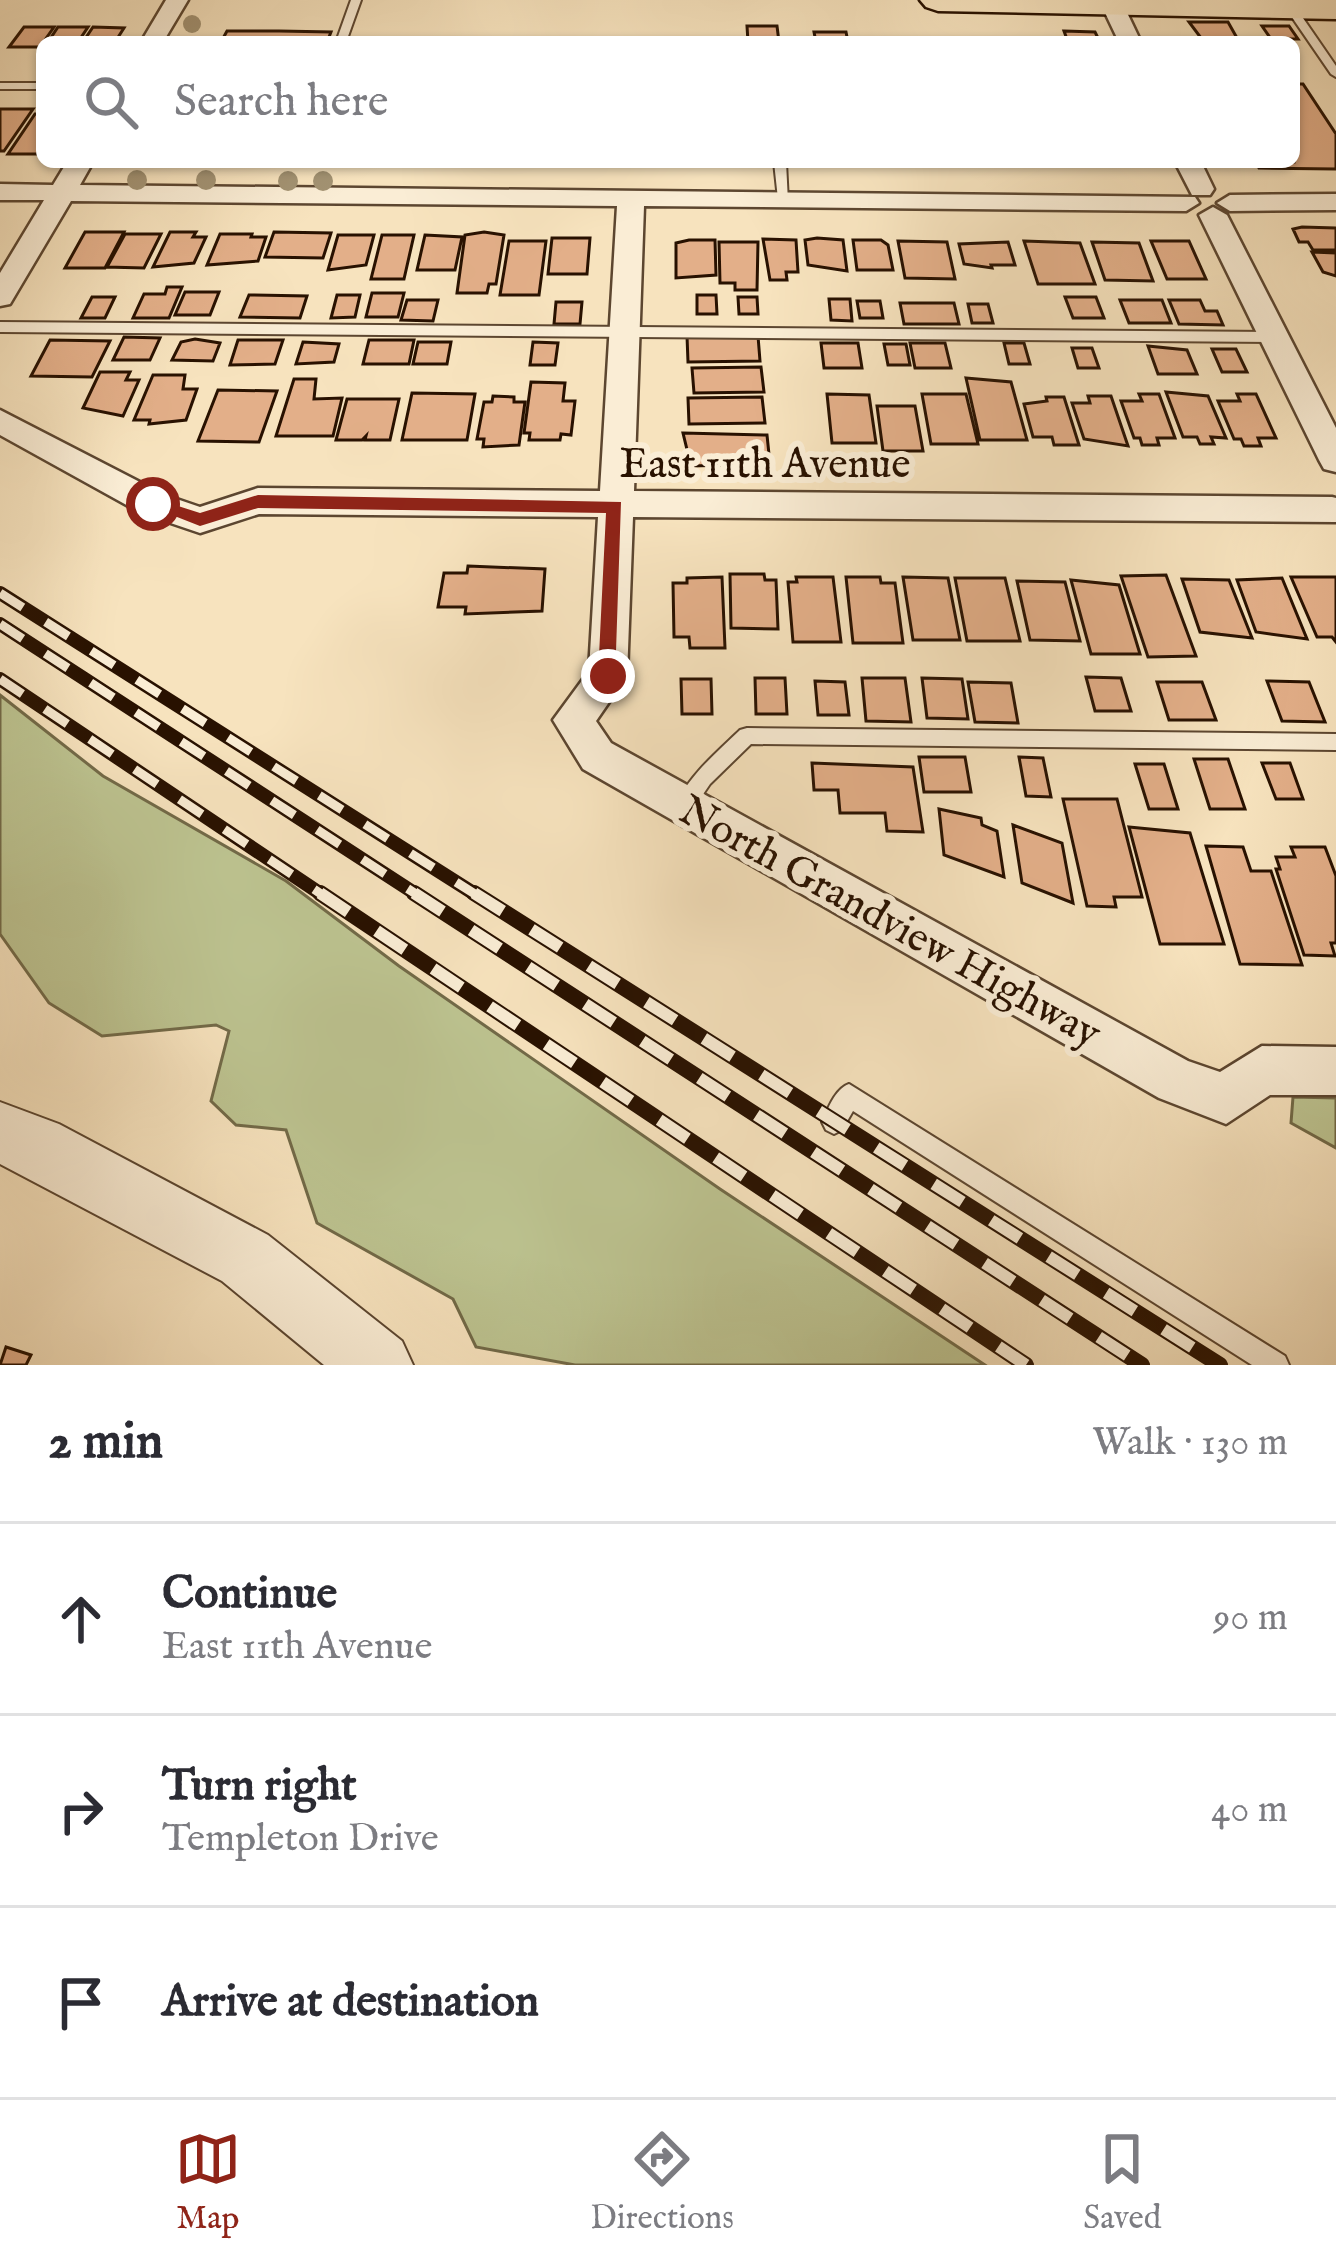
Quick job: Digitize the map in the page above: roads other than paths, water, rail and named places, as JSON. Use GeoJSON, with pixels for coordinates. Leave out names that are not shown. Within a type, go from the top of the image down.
{"type":"FeatureCollection","features":[{"type":"Feature","properties":{"kind":"main road"},"geometry":{"type":"LineString","coordinates":[[938,0],[1336,8]]}},
{"type":"Feature","properties":{"kind":"street"},"geometry":{"type":"LineString","coordinates":[[156,36],[177,0]]}},
{"type":"Feature","properties":{"kind":"street"},"geometry":{"type":"LineString","coordinates":[[1111,3],[1127,36]]}},
{"type":"Feature","properties":{"kind":"street"},"geometry":{"type":"LineString","coordinates":[[0,297],[77,168]]}},
{"type":"Feature","properties":{"kind":"street"},"geometry":{"type":"LineString","coordinates":[[1191,168],[1336,460]]}},
{"type":"Feature","properties":{"kind":"street"},"geometry":{"type":"LineString","coordinates":[[0,192],[1336,202]]}},
{"type":"Feature","properties":{"kind":"street"},"geometry":{"type":"LineString","coordinates":[[615,507],[631,198]]}},
{"type":"Feature","properties":{"kind":"street","name":"East 11th Avenue"},"geometry":{"type":"LineString","coordinates":[[0,421],[153,504],[200,520],[258,501],[615,507],[1335,507]]}},
{"type":"Feature","properties":{"kind":"street","name":"North Grandview Highway"},"geometry":{"type":"LineString","coordinates":[[615,507],[608,676],[573,720],[597,756],[1176,1081],[1226,1099],[1262,1070],[1336,1071]]}},
{"type":"Feature","properties":{"kind":"street"},"geometry":{"type":"LineString","coordinates":[[0,1133],[37,1146],[245,1258],[378,1365]]}},
{"type":"Feature","properties":{"kind":"lane"},"geometry":{"type":"LineString","coordinates":[[343,36],[356,0]]}},
{"type":"Feature","properties":{"kind":"lane"},"geometry":{"type":"LineString","coordinates":[[1290,8],[1336,74]]}},
{"type":"Feature","properties":{"kind":"lane"},"geometry":{"type":"LineString","coordinates":[[0,86],[36,86]]}},
{"type":"Feature","properties":{"kind":"lane"},"geometry":{"type":"LineString","coordinates":[[781,168],[784,200]]}},
{"type":"Feature","properties":{"kind":"lane"},"geometry":{"type":"LineString","coordinates":[[0,327],[1274,337]]}},
{"type":"Feature","properties":{"kind":"lane"},"geometry":{"type":"LineString","coordinates":[[686,803],[703,778],[747,736],[1336,742]]}},
{"type":"Feature","properties":{"kind":"lane"},"geometry":{"type":"LineString","coordinates":[[834,1122],[849,1095],[1276,1365]]}},
{"type":"Feature","properties":{"kind":"railway"},"geometry":{"type":"LineString","coordinates":[[0,593],[478,896]]}},
{"type":"Feature","properties":{"kind":"railway"},"geometry":{"type":"LineString","coordinates":[[0,624],[419,896]]}},
{"type":"Feature","properties":{"kind":"railway"},"geometry":{"type":"LineString","coordinates":[[0,679],[324,896]]}},
{"type":"Feature","properties":{"kind":"railway"},"geometry":{"type":"LineString","coordinates":[[320,893],[1026,1365]]}},
{"type":"Feature","properties":{"kind":"railway"},"geometry":{"type":"LineString","coordinates":[[414,893],[1142,1365]]}},
{"type":"Feature","properties":{"kind":"railway"},"geometry":{"type":"LineString","coordinates":[[474,893],[1220,1365]]}}]}
